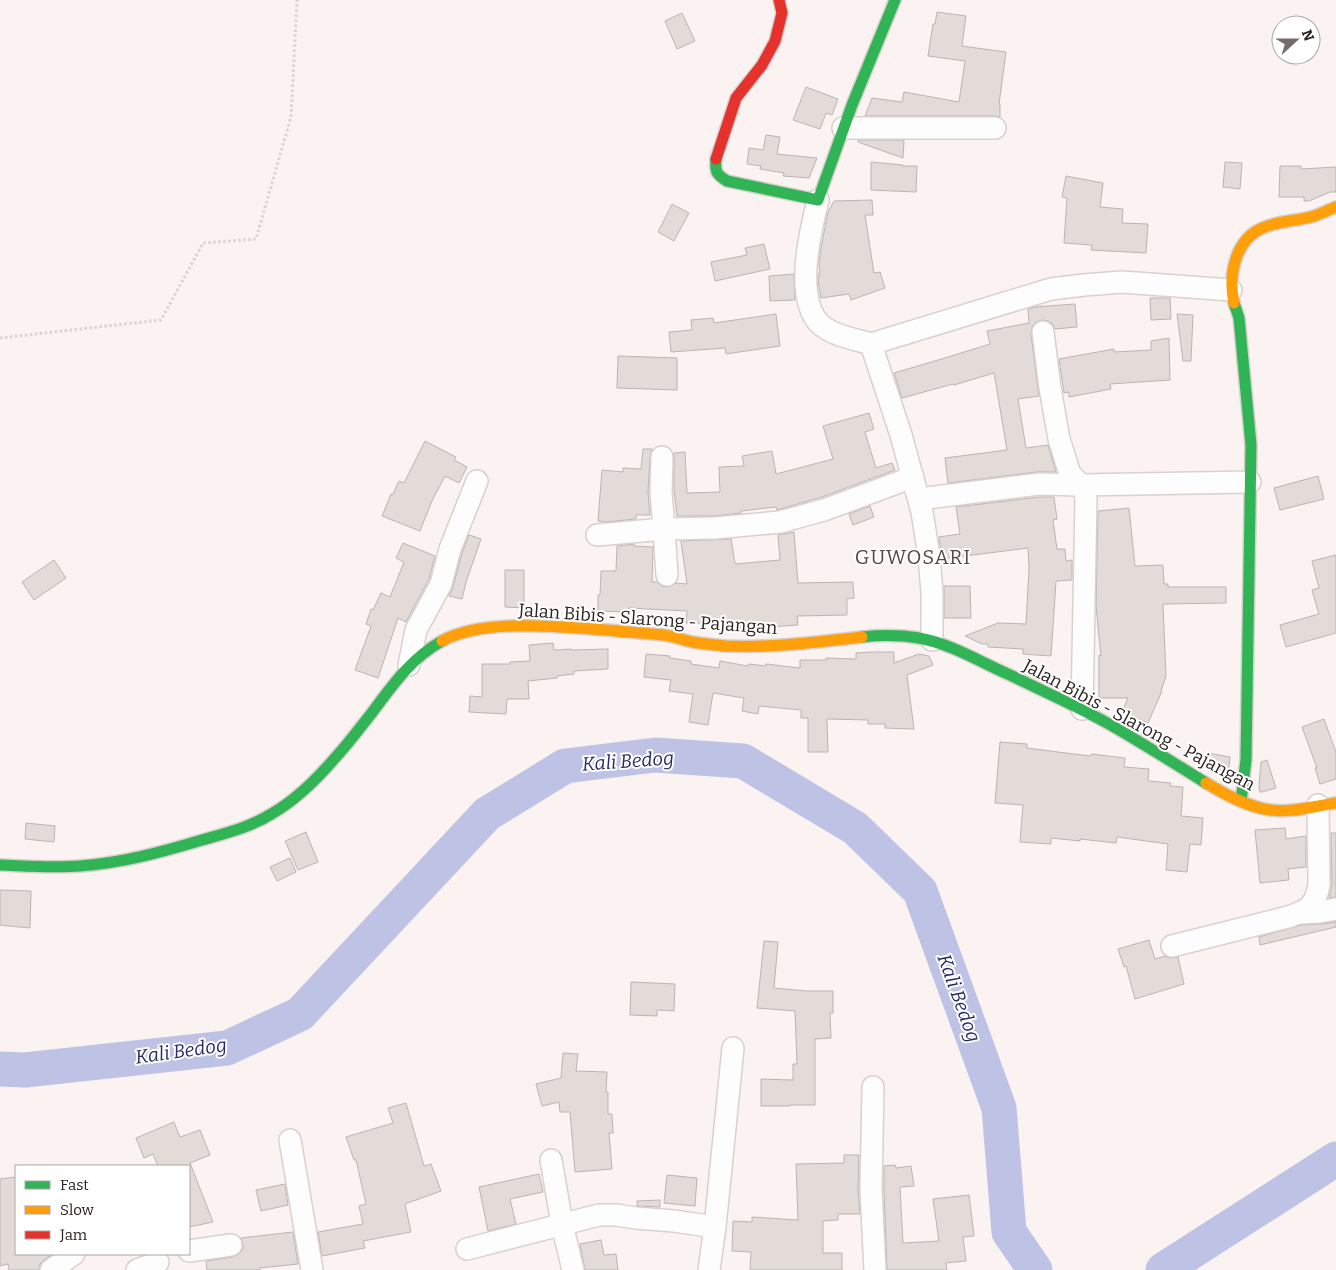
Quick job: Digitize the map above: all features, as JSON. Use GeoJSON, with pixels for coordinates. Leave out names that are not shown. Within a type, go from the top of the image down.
{"type":"FeatureCollection","features":[{"type":"Feature","properties":{"kind":"main road"},"geometry":{"type":"LineString","coordinates":[[779,0],[782,13],[776,41],[762,65],[736,98],[716,156],[715,169],[718,175],[727,181],[818,200],[843,128],[895,0]]}},
{"type":"Feature","properties":{"kind":"main road"},"geometry":{"type":"LineString","coordinates":[[1241,800],[1246,760],[1251,446],[1239,318],[1231,290],[1234,261],[1247,238],[1264,227],[1311,217],[1336,207]]}},
{"type":"Feature","properties":{"kind":"main road","name":"Jalan Bibis - Slarong - Pajangan"},"geometry":{"type":"LineString","coordinates":[[0,865],[79,866],[131,859],[233,832],[269,816],[299,794],[324,770],[409,666],[425,651],[449,637],[472,630],[500,627],[597,629],[667,636],[693,642],[736,646],[805,644],[893,635],[932,640],[1082,709],[1222,792],[1254,806],[1273,810],[1286,810],[1327,804]]}},
{"type":"Feature","properties":{"kind":"street"},"geometry":{"type":"LineString","coordinates":[[843,128],[995,128]]}},
{"type":"Feature","properties":{"kind":"street"},"geometry":{"type":"LineString","coordinates":[[818,200],[810,238],[805,277],[810,310],[820,324],[834,332],[871,344],[1051,289],[1122,282],[1231,290]]}},
{"type":"Feature","properties":{"kind":"street"},"geometry":{"type":"LineString","coordinates":[[1043,332],[1050,388],[1060,439],[1070,474],[1081,485],[1086,499],[1082,709]]}},
{"type":"Feature","properties":{"kind":"street"},"geometry":{"type":"LineString","coordinates":[[871,344],[901,435],[922,512],[929,556],[932,593],[932,640]]}},
{"type":"Feature","properties":{"kind":"street"},"geometry":{"type":"LineString","coordinates":[[662,457],[667,575]]}},
{"type":"Feature","properties":{"kind":"street"},"geometry":{"type":"LineString","coordinates":[[598,535],[780,522],[824,510],[913,477]]}},
{"type":"Feature","properties":{"kind":"street"},"geometry":{"type":"LineString","coordinates":[[409,666],[416,630],[441,584],[450,549],[477,481]]}},
{"type":"Feature","properties":{"kind":"street"},"geometry":{"type":"LineString","coordinates":[[918,498],[1039,484],[1250,482]]}},
{"type":"Feature","properties":{"kind":"street"},"geometry":{"type":"LineString","coordinates":[[1301,913],[1314,902],[1319,885],[1327,804]]}},
{"type":"Feature","properties":{"kind":"street"},"geometry":{"type":"LineString","coordinates":[[1172,946],[1301,913],[1336,909]]}},
{"type":"Feature","properties":{"kind":"street"},"geometry":{"type":"LineString","coordinates":[[709,1270],[716,1227],[733,1048]]}},
{"type":"Feature","properties":{"kind":"street"},"geometry":{"type":"LineString","coordinates":[[873,1087],[871,1190],[875,1270]]}},
{"type":"Feature","properties":{"kind":"street"},"geometry":{"type":"LineString","coordinates":[[290,1140],[312,1270]]}},
{"type":"Feature","properties":{"kind":"street"},"geometry":{"type":"LineString","coordinates":[[551,1160],[562,1224],[573,1270]]}},
{"type":"Feature","properties":{"kind":"street"},"geometry":{"type":"LineString","coordinates":[[467,1249],[599,1215],[616,1215],[716,1227]]}},
{"type":"Feature","properties":{"kind":"street"},"geometry":{"type":"LineString","coordinates":[[190,1251],[231,1245]]}},
{"type":"Feature","properties":{"kind":"street"},"geometry":{"type":"LineString","coordinates":[[51,1270],[73,1255]]}},
{"type":"Feature","properties":{"kind":"street"},"geometry":{"type":"LineString","coordinates":[[137,1270],[161,1259]]}},
{"type":"Feature","properties":{"kind":"path"},"geometry":{"type":"LineString","coordinates":[[0,338],[161,320],[203,244],[256,239],[291,116],[297,0]]}},
{"type":"Feature","properties":{"kind":"building"},"geometry":{"type":"Polygon","coordinates":[[[937,12],[966,16],[962,46],[1006,52],[999,104],[1000,117],[865,116],[872,98],[902,102],[904,92],[959,102],[965,61],[928,56],[933,24],[935,24],[937,12]]]}},
{"type":"Feature","properties":{"kind":"building"},"geometry":{"type":"Polygon","coordinates":[[[682,13],[695,41],[677,49],[665,21],[682,13]]]}},
{"type":"Feature","properties":{"kind":"building"},"geometry":{"type":"Polygon","coordinates":[[[806,87],[838,99],[832,115],[826,113],[820,129],[793,120],[806,87]]]}},
{"type":"Feature","properties":{"kind":"building"},"geometry":{"type":"Polygon","coordinates":[[[766,135],[780,137],[777,154],[817,158],[809,178],[783,176],[784,173],[760,169],[761,166],[747,164],[749,148],[763,150],[766,135]]]}},
{"type":"Feature","properties":{"kind":"building"},"geometry":{"type":"Polygon","coordinates":[[[858,140],[904,140],[903,158],[858,142],[858,140]]]}},
{"type":"Feature","properties":{"kind":"building"},"geometry":{"type":"Polygon","coordinates":[[[871,162],[917,166],[916,192],[871,190],[871,162]]]}},
{"type":"Feature","properties":{"kind":"building"},"geometry":{"type":"Polygon","coordinates":[[[1225,162],[1242,163],[1240,189],[1223,187],[1225,162]]]}},
{"type":"Feature","properties":{"kind":"building"},"geometry":{"type":"Polygon","coordinates":[[[1280,166],[1301,166],[1301,169],[1336,167],[1336,192],[1330,192],[1309,201],[1304,201],[1304,197],[1279,197],[1280,166]]]}},
{"type":"Feature","properties":{"kind":"building"},"geometry":{"type":"Polygon","coordinates":[[[1066,176],[1103,183],[1100,207],[1123,209],[1122,223],[1148,224],[1146,253],[1091,250],[1092,245],[1064,243],[1067,198],[1062,197],[1066,176]]]}},
{"type":"Feature","properties":{"kind":"building"},"geometry":{"type":"Polygon","coordinates":[[[872,200],[873,215],[865,215],[874,273],[880,272],[885,288],[851,300],[849,294],[821,298],[818,281],[820,273],[819,264],[828,212],[834,201],[872,200]]]}},
{"type":"Feature","properties":{"kind":"building"},"geometry":{"type":"Polygon","coordinates":[[[672,204],[689,213],[674,241],[658,232],[672,204]]]}},
{"type":"Feature","properties":{"kind":"building"},"geometry":{"type":"Polygon","coordinates":[[[764,244],[770,269],[715,281],[711,262],[747,255],[745,248],[764,244]]]}},
{"type":"Feature","properties":{"kind":"building"},"geometry":{"type":"Polygon","coordinates":[[[794,274],[795,300],[770,301],[769,276],[794,274]]]}},
{"type":"Feature","properties":{"kind":"building"},"geometry":{"type":"Polygon","coordinates":[[[1150,298],[1170,298],[1171,319],[1151,320],[1150,298]]]}},
{"type":"Feature","properties":{"kind":"building"},"geometry":{"type":"Polygon","coordinates":[[[1075,304],[1077,327],[1055,329],[1053,324],[1042,320],[1036,322],[1032,327],[1031,334],[1039,396],[1018,399],[1026,448],[1048,445],[1056,472],[1037,472],[948,483],[945,458],[1007,450],[994,373],[902,398],[894,373],[990,344],[987,331],[1029,323],[1028,309],[1075,304]]]}},
{"type":"Feature","properties":{"kind":"building"},"geometry":{"type":"Polygon","coordinates":[[[776,314],[780,346],[726,354],[725,348],[671,352],[669,332],[692,330],[691,320],[713,318],[714,323],[776,314]]]}},
{"type":"Feature","properties":{"kind":"building"},"geometry":{"type":"Polygon","coordinates":[[[1177,314],[1193,315],[1191,361],[1183,361],[1177,314]]]}},
{"type":"Feature","properties":{"kind":"building"},"geometry":{"type":"Polygon","coordinates":[[[1169,338],[1170,380],[1110,384],[1111,389],[1069,397],[1069,392],[1064,393],[1059,359],[1114,349],[1114,352],[1151,350],[1151,341],[1169,338]]]}},
{"type":"Feature","properties":{"kind":"building"},"geometry":{"type":"Polygon","coordinates":[[[618,356],[677,358],[677,390],[617,388],[618,356]]]}},
{"type":"Feature","properties":{"kind":"building"},"geometry":{"type":"Polygon","coordinates":[[[869,413],[874,429],[865,432],[876,468],[892,463],[895,470],[822,497],[777,510],[776,507],[714,516],[677,516],[674,490],[674,453],[685,452],[687,493],[720,492],[719,467],[744,466],[742,456],[772,451],[776,474],[833,459],[823,426],[869,413]]]}},
{"type":"Feature","properties":{"kind":"building"},"geometry":{"type":"Polygon","coordinates":[[[425,441],[456,457],[454,460],[467,467],[459,483],[445,476],[420,531],[382,516],[391,494],[393,494],[399,481],[404,483],[425,441]]]}},
{"type":"Feature","properties":{"kind":"building"},"geometry":{"type":"Polygon","coordinates":[[[643,449],[652,449],[648,492],[650,515],[636,515],[636,519],[598,521],[602,470],[623,472],[623,468],[641,469],[643,449]]]}},
{"type":"Feature","properties":{"kind":"building"},"geometry":{"type":"Polygon","coordinates":[[[1318,476],[1324,499],[1280,510],[1274,488],[1318,476]]]}},
{"type":"Feature","properties":{"kind":"building"},"geometry":{"type":"Polygon","coordinates":[[[1054,497],[1057,519],[1053,520],[1057,549],[1065,549],[1066,561],[1072,560],[1072,580],[1056,581],[1051,656],[1023,654],[1023,649],[988,647],[988,644],[982,644],[965,636],[998,623],[1026,624],[1029,568],[1028,548],[942,559],[939,537],[960,534],[956,507],[1054,497]]]}},
{"type":"Feature","properties":{"kind":"building"},"geometry":{"type":"Polygon","coordinates":[[[870,506],[874,517],[853,525],[849,514],[870,506]]]}},
{"type":"Feature","properties":{"kind":"building"},"geometry":{"type":"Polygon","coordinates":[[[1129,508],[1135,566],[1163,565],[1164,584],[1168,584],[1168,587],[1226,587],[1226,603],[1163,604],[1166,676],[1162,691],[1148,723],[1122,712],[1128,698],[1099,698],[1099,655],[1101,656],[1096,606],[1098,511],[1129,508]]]}},
{"type":"Feature","properties":{"kind":"building"},"geometry":{"type":"Polygon","coordinates":[[[794,532],[798,583],[853,582],[854,598],[847,599],[847,615],[797,616],[798,625],[740,629],[740,623],[686,623],[687,611],[629,608],[629,612],[598,611],[601,571],[616,571],[617,546],[634,544],[634,546],[653,547],[652,582],[668,587],[676,583],[687,584],[681,541],[731,539],[735,564],[780,560],[778,535],[794,532]]]}},
{"type":"Feature","properties":{"kind":"building"},"geometry":{"type":"Polygon","coordinates":[[[469,535],[481,539],[462,599],[449,596],[469,535]]]}},
{"type":"Feature","properties":{"kind":"building"},"geometry":{"type":"Polygon","coordinates":[[[403,543],[435,556],[429,579],[406,622],[398,618],[378,678],[355,670],[371,626],[366,624],[371,609],[373,610],[381,593],[390,597],[404,562],[396,558],[403,543]]]}},
{"type":"Feature","properties":{"kind":"building"},"geometry":{"type":"Polygon","coordinates":[[[1336,555],[1336,633],[1286,647],[1280,625],[1319,614],[1312,590],[1319,588],[1312,561],[1336,555]]]}},
{"type":"Feature","properties":{"kind":"building"},"geometry":{"type":"Polygon","coordinates":[[[54,560],[66,578],[34,600],[22,582],[54,560]]]}},
{"type":"Feature","properties":{"kind":"building"},"geometry":{"type":"Polygon","coordinates":[[[505,570],[524,570],[524,608],[505,607],[505,570]]]}},
{"type":"Feature","properties":{"kind":"building"},"geometry":{"type":"Polygon","coordinates":[[[944,586],[970,586],[971,618],[944,618],[944,586]]]}},
{"type":"Feature","properties":{"kind":"building"},"geometry":{"type":"Polygon","coordinates":[[[553,643],[554,650],[608,649],[608,669],[574,671],[574,674],[557,676],[557,678],[528,681],[529,699],[507,699],[506,714],[469,712],[470,696],[482,697],[482,664],[510,664],[510,662],[530,661],[529,645],[553,643]]]}},
{"type":"Feature","properties":{"kind":"building"},"geometry":{"type":"Polygon","coordinates":[[[894,652],[894,663],[919,654],[929,656],[933,665],[907,675],[914,729],[885,728],[885,724],[868,724],[868,720],[827,719],[828,752],[808,752],[808,718],[801,718],[801,710],[759,706],[758,714],[742,711],[744,698],[713,693],[708,725],[689,722],[693,694],[669,691],[671,680],[644,677],[646,654],[670,656],[669,658],[691,661],[691,664],[719,668],[720,661],[748,666],[749,664],[766,666],[766,664],[800,668],[800,660],[826,660],[826,658],[856,659],[856,653],[894,652]]]}},
{"type":"Feature","properties":{"kind":"building"},"geometry":{"type":"Polygon","coordinates":[[[1324,719],[1336,752],[1336,779],[1320,784],[1315,768],[1317,768],[1302,727],[1324,719]]]}},
{"type":"Feature","properties":{"kind":"building"},"geometry":{"type":"Polygon","coordinates":[[[1000,742],[1027,744],[1027,748],[1066,753],[1125,758],[1124,767],[1149,769],[1148,781],[1171,783],[1170,786],[1183,787],[1181,816],[1203,818],[1201,845],[1190,844],[1187,872],[1166,870],[1168,844],[1117,837],[1116,843],[1051,838],[1051,844],[1020,842],[1023,805],[995,803],[1000,742]]]}},
{"type":"Feature","properties":{"kind":"building"},"geometry":{"type":"Polygon","coordinates":[[[1208,753],[1230,757],[1228,777],[1206,765],[1208,753]]]}},
{"type":"Feature","properties":{"kind":"building"},"geometry":{"type":"Polygon","coordinates":[[[1267,760],[1276,788],[1260,792],[1261,762],[1267,760]]]}},
{"type":"Feature","properties":{"kind":"building"},"geometry":{"type":"Polygon","coordinates":[[[26,823],[55,826],[54,842],[25,839],[26,823]]]}},
{"type":"Feature","properties":{"kind":"building"},"geometry":{"type":"Polygon","coordinates":[[[1285,828],[1286,839],[1306,836],[1306,867],[1288,869],[1289,880],[1260,883],[1255,830],[1285,828]]]}},
{"type":"Feature","properties":{"kind":"building"},"geometry":{"type":"Polygon","coordinates":[[[306,832],[318,862],[298,870],[285,841],[306,832]]]}},
{"type":"Feature","properties":{"kind":"building"},"geometry":{"type":"Polygon","coordinates":[[[1331,833],[1336,833],[1336,897],[1329,898],[1332,885],[1331,833]]]}},
{"type":"Feature","properties":{"kind":"building"},"geometry":{"type":"Polygon","coordinates":[[[290,858],[296,872],[277,881],[270,867],[290,858]]]}},
{"type":"Feature","properties":{"kind":"building"},"geometry":{"type":"Polygon","coordinates":[[[0,890],[31,891],[30,928],[0,925],[0,890]]]}},
{"type":"Feature","properties":{"kind":"building"},"geometry":{"type":"Polygon","coordinates":[[[1336,922],[1336,927],[1260,945],[1259,937],[1301,925],[1336,922]]]}},
{"type":"Feature","properties":{"kind":"building"},"geometry":{"type":"Polygon","coordinates":[[[1149,940],[1155,959],[1165,956],[1169,958],[1178,957],[1184,984],[1135,999],[1126,966],[1124,967],[1118,949],[1149,940]]]}},
{"type":"Feature","properties":{"kind":"building"},"geometry":{"type":"Polygon","coordinates":[[[764,941],[778,942],[774,988],[833,991],[833,1013],[830,1013],[831,1038],[815,1039],[815,1105],[761,1106],[761,1079],[793,1080],[793,1064],[797,1064],[795,1011],[757,1008],[764,941]]]}},
{"type":"Feature","properties":{"kind":"building"},"geometry":{"type":"Polygon","coordinates":[[[631,982],[675,984],[674,1011],[657,1010],[657,1016],[630,1015],[631,982]]]}},
{"type":"Feature","properties":{"kind":"building"},"geometry":{"type":"Polygon","coordinates":[[[563,1053],[578,1054],[576,1071],[607,1072],[608,1114],[612,1114],[613,1133],[609,1133],[612,1169],[575,1172],[570,1112],[560,1112],[559,1102],[542,1106],[536,1084],[561,1078],[563,1053]]]}},
{"type":"Feature","properties":{"kind":"building"},"geometry":{"type":"Polygon","coordinates":[[[406,1103],[424,1166],[431,1164],[441,1191],[405,1204],[411,1232],[363,1241],[365,1248],[322,1256],[318,1232],[363,1224],[359,1206],[366,1204],[356,1160],[354,1160],[346,1137],[393,1123],[388,1108],[406,1103]]]}},
{"type":"Feature","properties":{"kind":"building"},"geometry":{"type":"Polygon","coordinates":[[[174,1122],[180,1137],[200,1130],[210,1155],[190,1163],[213,1222],[190,1227],[190,1165],[158,1165],[153,1154],[144,1158],[136,1138],[174,1122]]]}},
{"type":"Feature","properties":{"kind":"building"},"geometry":{"type":"Polygon","coordinates":[[[844,1155],[859,1155],[858,1190],[860,1214],[838,1214],[838,1220],[823,1221],[823,1253],[842,1253],[842,1270],[750,1270],[751,1252],[732,1251],[733,1221],[752,1222],[752,1217],[798,1220],[796,1164],[844,1163],[844,1155]]]}},
{"type":"Feature","properties":{"kind":"building"},"geometry":{"type":"Polygon","coordinates":[[[895,1165],[896,1168],[911,1166],[914,1186],[900,1187],[903,1243],[939,1241],[933,1199],[969,1195],[974,1236],[963,1237],[966,1261],[946,1263],[947,1270],[887,1270],[884,1166],[895,1165]]]}},
{"type":"Feature","properties":{"kind":"building"},"geometry":{"type":"Polygon","coordinates":[[[539,1174],[543,1192],[510,1199],[516,1224],[488,1231],[479,1187],[539,1174]]]}},
{"type":"Feature","properties":{"kind":"building"},"geometry":{"type":"Polygon","coordinates":[[[667,1175],[697,1178],[695,1206],[664,1203],[667,1175]]]}},
{"type":"Feature","properties":{"kind":"building"},"geometry":{"type":"Polygon","coordinates":[[[15,1177],[15,1255],[51,1255],[40,1264],[39,1270],[9,1270],[8,1264],[0,1266],[0,1179],[15,1177]]]}},
{"type":"Feature","properties":{"kind":"building"},"geometry":{"type":"Polygon","coordinates":[[[285,1184],[288,1205],[261,1211],[256,1190],[285,1184]]]}},
{"type":"Feature","properties":{"kind":"building"},"geometry":{"type":"Polygon","coordinates":[[[660,1200],[660,1207],[637,1206],[637,1201],[660,1200]]]}},
{"type":"Feature","properties":{"kind":"building"},"geometry":{"type":"Polygon","coordinates":[[[293,1232],[298,1264],[260,1268],[260,1270],[207,1270],[206,1261],[233,1257],[239,1254],[243,1249],[241,1238],[293,1232]]]}},
{"type":"Feature","properties":{"kind":"building"},"geometry":{"type":"Polygon","coordinates":[[[601,1240],[604,1255],[616,1254],[618,1270],[585,1270],[580,1244],[601,1240]]]}},
{"type":"Feature","properties":{"kind":"waterway","name":"Kali Bedog"},"geometry":{"type":"LineString","coordinates":[[0,1069],[25,1070],[227,1048],[300,1014],[487,814],[565,766],[655,755],[743,761],[855,828],[920,891],[999,1108],[1009,1232],[1035,1270]]}},
{"type":"Feature","properties":{"kind":"waterway","name":"Kali Bedog"},"geometry":{"type":"LineString","coordinates":[[1163,1270],[1336,1159]]}},
{"type":"Feature","properties":{"kind":"traffic: fast"},"geometry":{"type":"LineString","coordinates":[[716,159],[717,172],[727,181],[818,200],[852,105],[895,0]]}},
{"type":"Feature","properties":{"kind":"traffic: fast"},"geometry":{"type":"LineString","coordinates":[[1234,303],[1239,318],[1251,445],[1246,760],[1241,801]]}},
{"type":"Feature","properties":{"kind":"traffic: fast"},"geometry":{"type":"LineString","coordinates":[[862,637],[912,637],[943,644],[1097,717],[1206,783]]}},
{"type":"Feature","properties":{"kind":"traffic: fast"},"geometry":{"type":"LineString","coordinates":[[0,865],[60,867],[127,860],[221,835],[265,818],[298,795],[314,781],[349,742],[411,664],[442,641]]}},
{"type":"Feature","properties":{"kind":"traffic: slow"},"geometry":{"type":"LineString","coordinates":[[1234,303],[1232,281],[1236,259],[1240,248],[1255,232],[1270,225],[1311,217],[1336,207]]}},
{"type":"Feature","properties":{"kind":"traffic: slow"},"geometry":{"type":"LineString","coordinates":[[442,641],[479,629],[522,626],[566,627],[663,635],[692,642],[726,646],[811,643],[862,637]]}},
{"type":"Feature","properties":{"kind":"traffic: slow"},"geometry":{"type":"LineString","coordinates":[[1206,783],[1245,803],[1270,810],[1295,810],[1336,803]]}},
{"type":"Feature","properties":{"kind":"traffic: jam"},"geometry":{"type":"LineString","coordinates":[[716,159],[736,98],[762,65],[775,41],[782,13],[779,0]]}},
{"type":"Feature","properties":{"kind":"district","name":"GUWOSARI"},"geometry":{"type":"Point","coordinates":[913,557]}}]}
